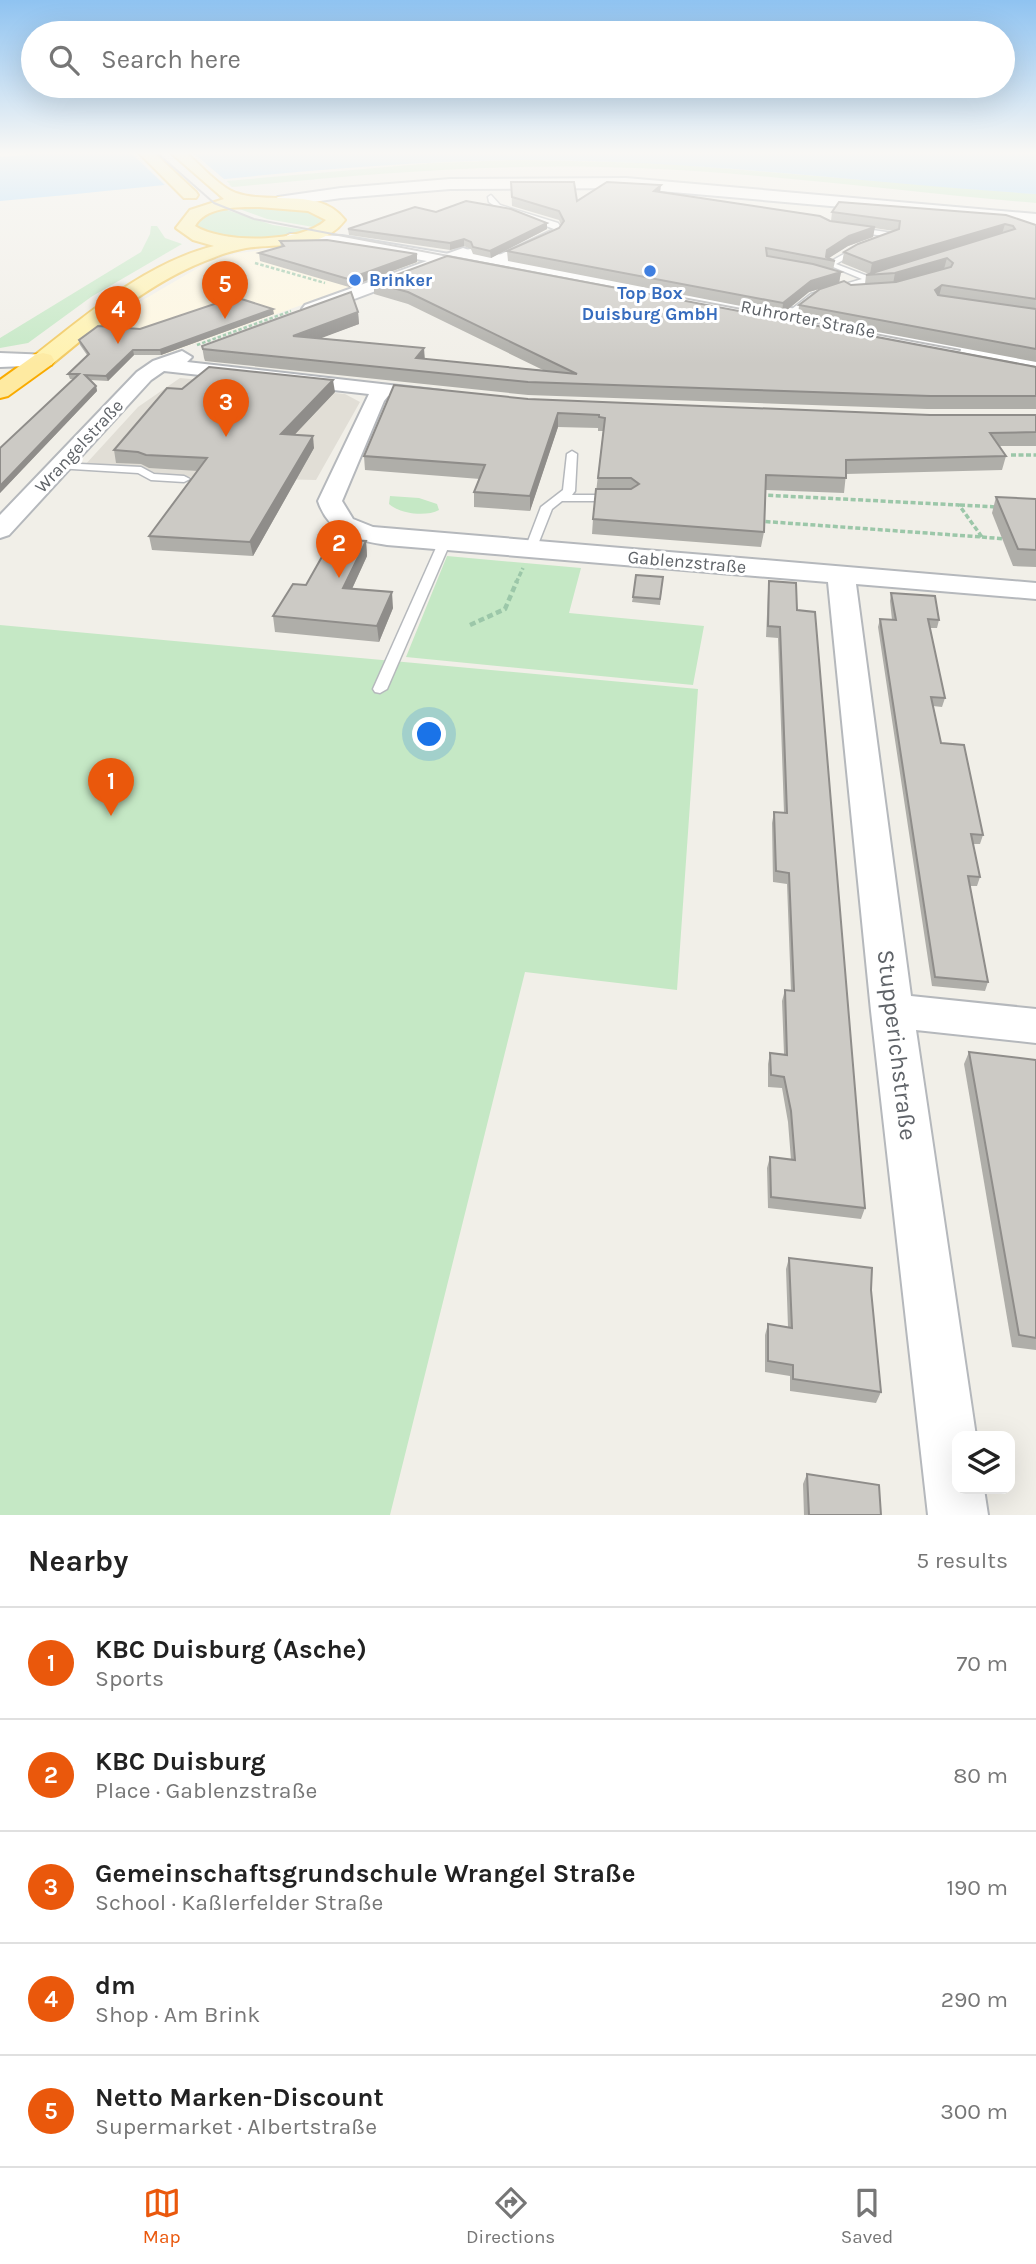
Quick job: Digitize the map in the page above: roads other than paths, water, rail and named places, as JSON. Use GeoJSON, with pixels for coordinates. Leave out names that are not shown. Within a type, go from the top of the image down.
{"type":"FeatureCollection","features":[{"type":"Feature","properties":{"kind":"highway"},"geometry":{"type":"LineString","coordinates":[[0,391],[43,360]]}},
{"type":"Feature","properties":{"kind":"main road"},"geometry":{"type":"LineString","coordinates":[[6,363],[141,276],[199,247],[202,242],[185,228],[188,223]]}},
{"type":"Feature","properties":{"kind":"main road","name":"Ruhrorter Straße"},"geometry":{"type":"LineString","coordinates":[[197,236],[223,241],[253,253],[330,228],[330,223]]}},
{"type":"Feature","properties":{"kind":"main road","name":"Ruhrorter Straße"},"geometry":{"type":"LineString","coordinates":[[338,223],[353,231],[457,256],[785,319],[1036,360]]}},
{"type":"Feature","properties":{"kind":"main road","name":"Ruhrorter Straße"},"geometry":{"type":"LineString","coordinates":[[290,239],[328,240],[496,260],[1036,372]]}},
{"type":"Feature","properties":{"kind":"main road"},"geometry":{"type":"LineString","coordinates":[[6,363],[43,360],[88,323],[187,261],[210,251],[253,253]]}},
{"type":"Feature","properties":{"kind":"street"},"geometry":{"type":"LineString","coordinates":[[292,314],[457,256]]}},
{"type":"Feature","properties":{"kind":"street"},"geometry":{"type":"LineString","coordinates":[[160,365],[198,348]]}},
{"type":"Feature","properties":{"kind":"street"},"geometry":{"type":"LineString","coordinates":[[160,365],[462,397]]}},
{"type":"Feature","properties":{"kind":"street","name":"Wrangelstraße"},"geometry":{"type":"LineString","coordinates":[[0,530],[144,376],[160,365]]}},
{"type":"Feature","properties":{"kind":"street","name":"Gablenzstraße"},"geometry":{"type":"LineString","coordinates":[[382,390],[374,401],[330,501],[332,513],[340,522],[357,531],[378,536],[1036,591]]}},
{"type":"Feature","properties":{"kind":"street","name":"Stupperichstraße"},"geometry":{"type":"LineString","coordinates":[[841,575],[892,1010],[958,1515]]}},
{"type":"Feature","properties":{"kind":"street"},"geometry":{"type":"LineString","coordinates":[[892,1010],[1036,1026]]}},
{"type":"Feature","properties":{"kind":"lane"},"geometry":{"type":"LineString","coordinates":[[496,260],[555,233],[558,229],[548,223]]}},
{"type":"Feature","properties":{"kind":"lane"},"geometry":{"type":"LineString","coordinates":[[842,228],[893,235],[852,250],[830,264],[871,280]]}},
{"type":"Feature","properties":{"kind":"lane"},"geometry":{"type":"LineString","coordinates":[[785,319],[814,296],[895,272]]}},
{"type":"Feature","properties":{"kind":"lane"},"geometry":{"type":"LineString","coordinates":[[835,277],[857,284]]}},
{"type":"Feature","properties":{"kind":"lane"},"geometry":{"type":"LineString","coordinates":[[833,291],[872,291]]}},
{"type":"Feature","properties":{"kind":"lane"},"geometry":{"type":"LineString","coordinates":[[531,549],[547,507],[569,491],[572,454]]}},
{"type":"Feature","properties":{"kind":"lane"},"geometry":{"type":"LineString","coordinates":[[60,466],[141,470],[151,477],[184,479]]}},
{"type":"Feature","properties":{"kind":"lane"},"geometry":{"type":"LineString","coordinates":[[559,498],[630,498]]}},
{"type":"Feature","properties":{"kind":"lane"},"geometry":{"type":"LineString","coordinates":[[380,689],[445,541]]}},
{"type":"Feature","properties":{"kind":"tram line"},"geometry":{"type":"LineString","coordinates":[[273,223],[685,301]]}},
{"type":"Feature","properties":{"kind":"tram line"},"geometry":{"type":"LineString","coordinates":[[678,297],[960,350]]}},
{"type":"Feature","properties":{"kind":"tram line"},"geometry":{"type":"LineString","coordinates":[[950,351],[1036,367]]}},
{"type":"Feature","properties":{"kind":"place","name":"Top Box Duisburg GmbH"},"geometry":{"type":"Point","coordinates":[650,271]}},
{"type":"Feature","properties":{"kind":"place","name":"Brinker"},"geometry":{"type":"Point","coordinates":[355,280]}},
{"type":"Feature","properties":{"kind":"place","name":"Netto Marken-Discount"},"geometry":{"type":"Point","coordinates":[225,319]}},
{"type":"Feature","properties":{"kind":"place","name":"dm"},"geometry":{"type":"Point","coordinates":[118,344]}},
{"type":"Feature","properties":{"kind":"place","name":"Gemeinschaftsgrundschule Wrangel Straße"},"geometry":{"type":"Point","coordinates":[226,437]}},
{"type":"Feature","properties":{"kind":"place","name":"KBC Duisburg"},"geometry":{"type":"Point","coordinates":[339,578]}},
{"type":"Feature","properties":{"kind":"place","name":"KBC Duisburg (Asche)"},"geometry":{"type":"Point","coordinates":[111,816]}}]}
